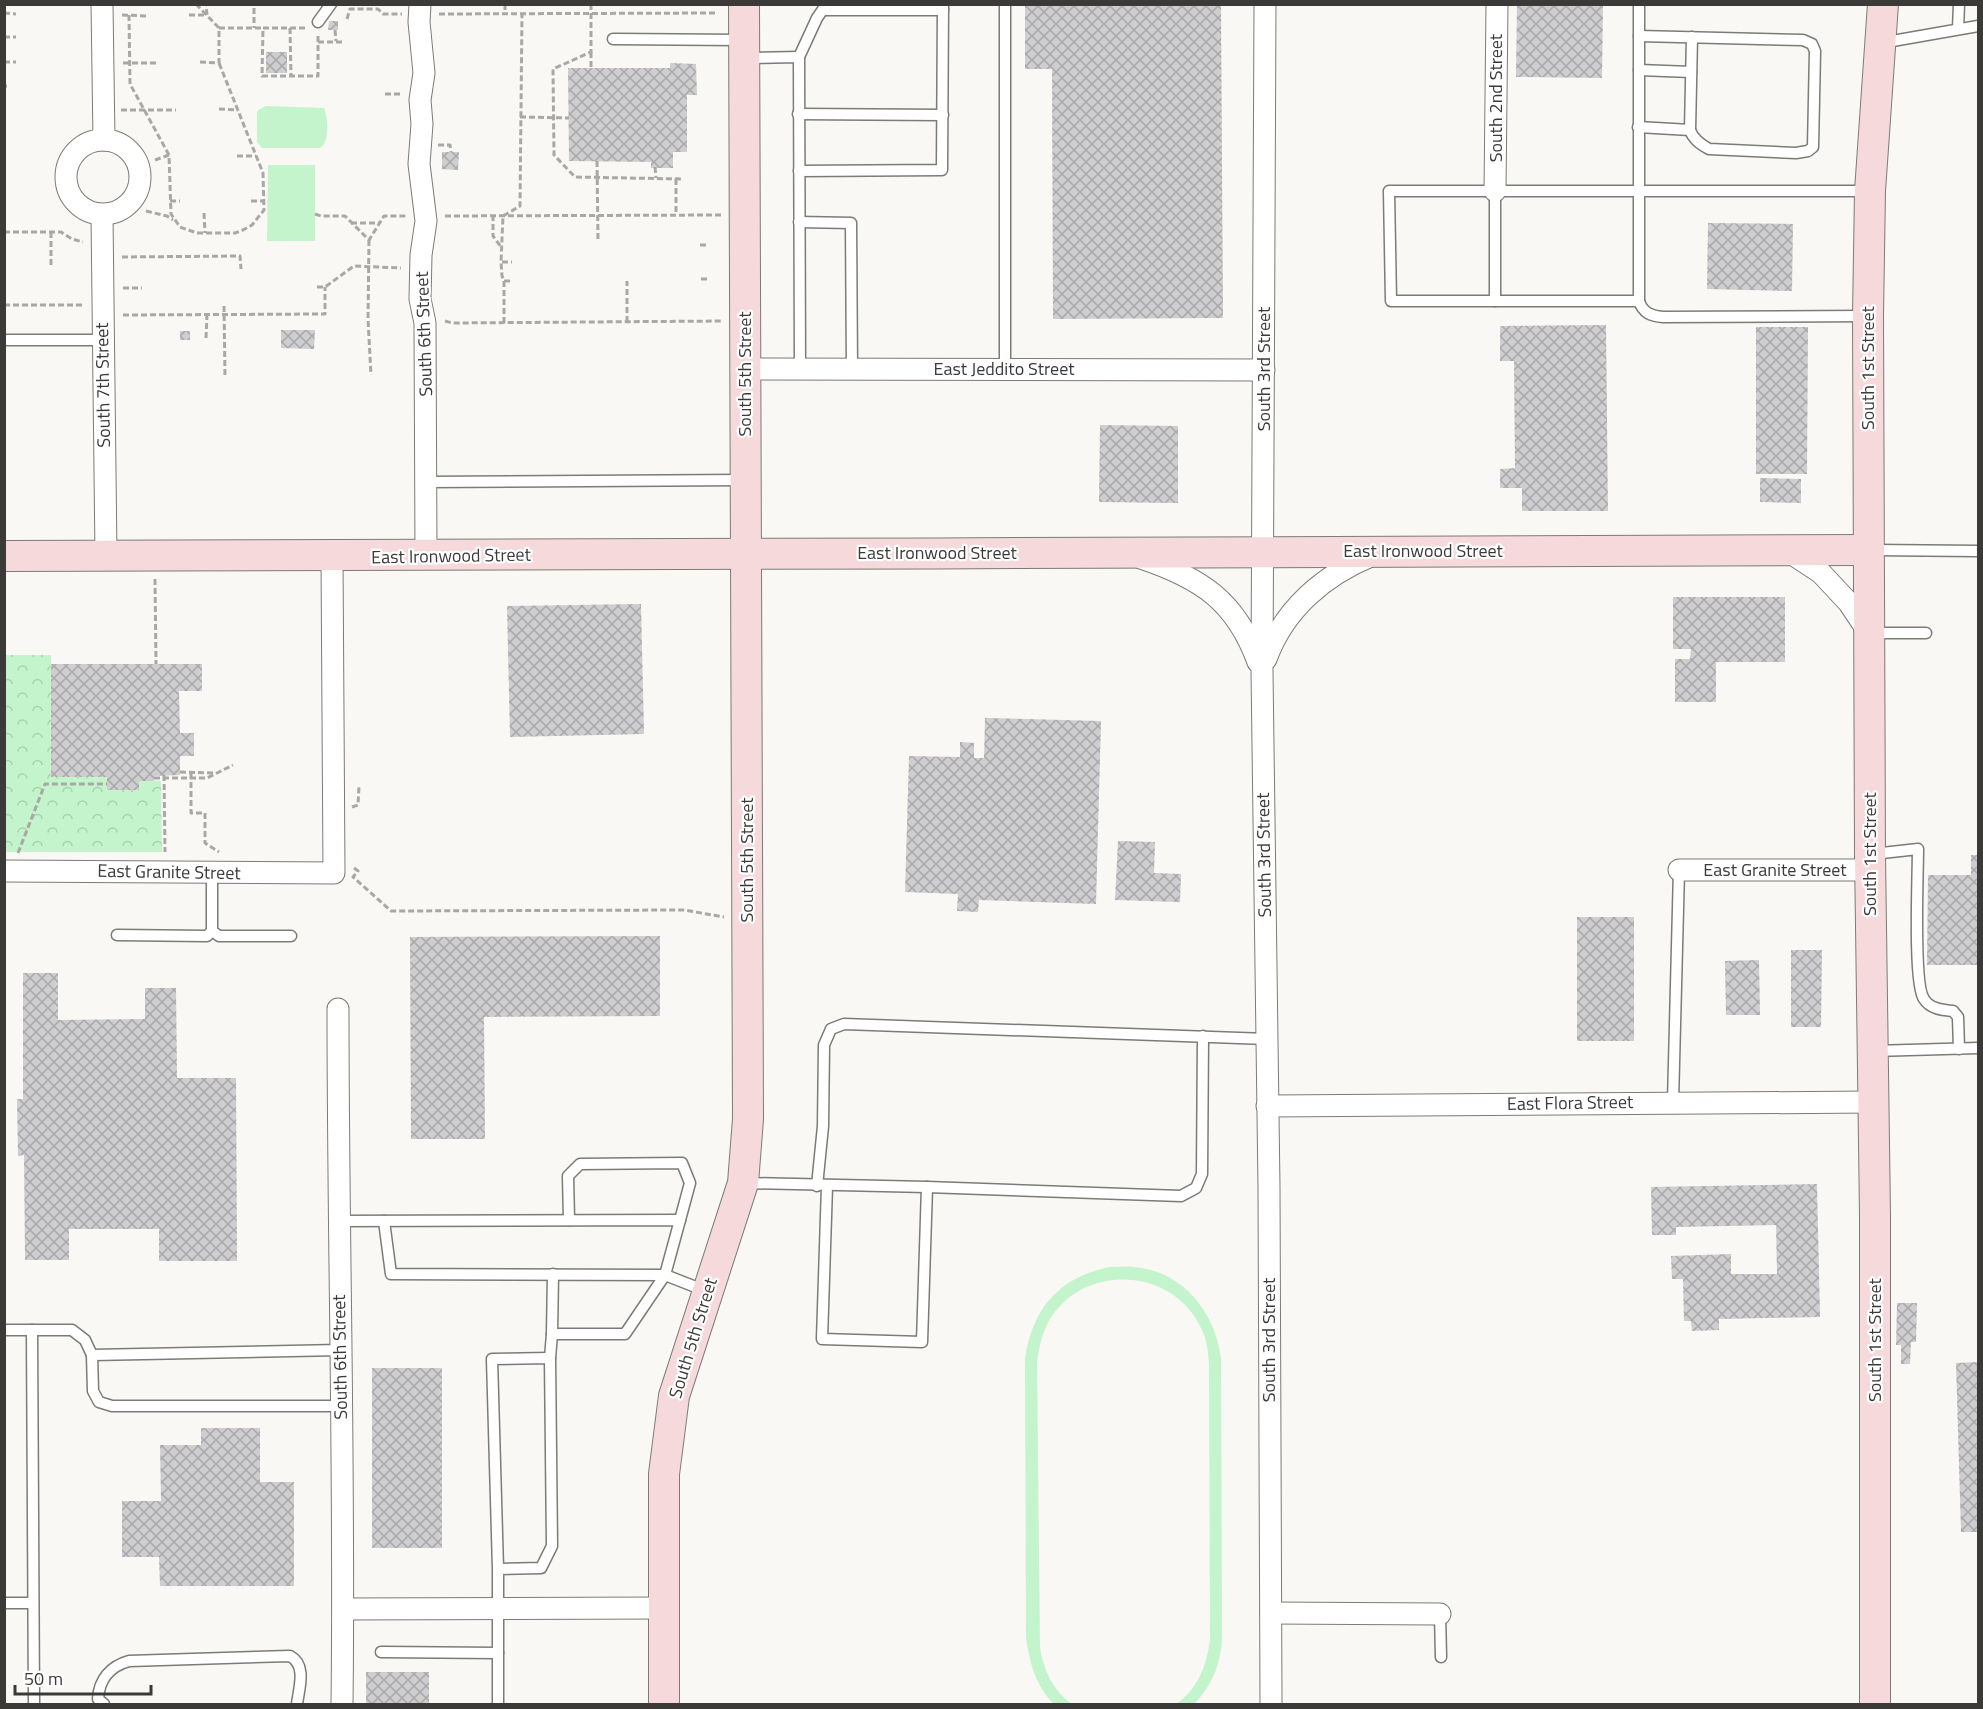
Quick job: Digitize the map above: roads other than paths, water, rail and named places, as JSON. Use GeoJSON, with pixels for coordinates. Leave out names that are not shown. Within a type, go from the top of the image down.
{"type":"FeatureCollection","features":[{"type":"Feature","properties":{"kind":"street"},"geometry":{"type":"LineString","coordinates":[[102,4],[104,140]]}},
{"type":"Feature","properties":{"kind":"street","name":"South 5th Street"},"geometry":{"type":"LineString","coordinates":[[664,1704],[663,1474],[674,1396],[706,1291],[743,1183],[748,1119],[744,4]]}},
{"type":"Feature","properties":{"kind":"street","name":"South 3rd Street"},"geometry":{"type":"LineString","coordinates":[[1265,4],[1262,671],[1271,1704]]}},
{"type":"Feature","properties":{"kind":"street","name":"South 2nd Street"},"geometry":{"type":"LineString","coordinates":[[1495,191],[1497,4]]}},
{"type":"Feature","properties":{"kind":"street","name":"South 1st Street"},"geometry":{"type":"LineString","coordinates":[[1875,1704],[1875,1193],[1870,862],[1868,315],[1870,191],[1883,4]]}},
{"type":"Feature","properties":{"kind":"street","name":"South 6th Street"},"geometry":{"type":"LineString","coordinates":[[420,9],[420,43],[424,73],[420,100],[422,124],[419,164],[426,221],[420,299],[424,319],[426,375],[426,556]]}},
{"type":"Feature","properties":{"kind":"street"},"geometry":{"type":"LineString","coordinates":[[104,140],[116,142],[134,156],[139,167],[140,179],[138,190],[124,208],[113,213],[102,214],[89,212],[78,205],[70,195],[66,183],[66,170],[71,158],[80,148],[91,142],[104,140]]}},
{"type":"Feature","properties":{"kind":"street","name":"South 7th Street"},"geometry":{"type":"LineString","coordinates":[[102,214],[106,556]]}},
{"type":"Feature","properties":{"kind":"street","name":"East Jeddito Street"},"geometry":{"type":"LineString","coordinates":[[744,369],[1264,370]]}},
{"type":"Feature","properties":{"kind":"street"},"geometry":{"type":"LineString","coordinates":[[1786,550],[1821,573],[1849,603],[1869,633]]}},
{"type":"Feature","properties":{"kind":"street","name":"East Ironwood Street"},"geometry":{"type":"LineString","coordinates":[[4,556],[1869,550]]}},
{"type":"Feature","properties":{"kind":"street"},"geometry":{"type":"LineString","coordinates":[[1124,552],[1188,578],[1208,589],[1222,601],[1244,631],[1262,671]]}},
{"type":"Feature","properties":{"kind":"street"},"geometry":{"type":"LineString","coordinates":[[1262,671],[1273,640],[1283,622],[1297,606],[1330,577],[1380,552]]}},
{"type":"Feature","properties":{"kind":"street","name":"East Granite Street"},"geometry":{"type":"LineString","coordinates":[[11,863],[165,872],[218,863],[341,868],[332,556]]}},
{"type":"Feature","properties":{"kind":"street","name":"East Granite Street"},"geometry":{"type":"LineString","coordinates":[[1679,870],[1870,862]]}},
{"type":"Feature","properties":{"kind":"street","name":"South 6th Street"},"geometry":{"type":"LineString","coordinates":[[338,1009],[342,1704]]}},
{"type":"Feature","properties":{"kind":"street","name":"East Flora Street"},"geometry":{"type":"LineString","coordinates":[[1267,1106],[1873,1102]]}},
{"type":"Feature","properties":{"kind":"street"},"geometry":{"type":"LineString","coordinates":[[343,1609],[664,1608]]}},
{"type":"Feature","properties":{"kind":"street"},"geometry":{"type":"LineString","coordinates":[[1271,1613],[1440,1614]]}},
{"type":"Feature","properties":{"kind":"lane"},"geometry":{"type":"LineString","coordinates":[[318,26],[331,4]]}},
{"type":"Feature","properties":{"kind":"lane"},"geometry":{"type":"LineString","coordinates":[[1005,4],[1005,369]]}},
{"type":"Feature","properties":{"kind":"lane"},"geometry":{"type":"LineString","coordinates":[[1639,4],[1638,191],[1639,301],[1641,308],[1647,313],[1663,317],[1868,315]]}},
{"type":"Feature","properties":{"kind":"lane"},"geometry":{"type":"LineString","coordinates":[[1958,29],[1959,4]]}},
{"type":"Feature","properties":{"kind":"lane"},"geometry":{"type":"LineString","coordinates":[[799,171],[942,170],[943,7],[825,7],[799,57],[798,114],[800,370]]}},
{"type":"Feature","properties":{"kind":"lane"},"geometry":{"type":"LineString","coordinates":[[1880,43],[1978,26]]}},
{"type":"Feature","properties":{"kind":"lane"},"geometry":{"type":"LineString","coordinates":[[1639,36],[1692,37],[1803,40],[1812,44],[1815,51],[1814,147],[1808,151],[1796,153],[1708,149],[1692,136],[1690,130],[1692,37]]}},
{"type":"Feature","properties":{"kind":"lane"},"geometry":{"type":"LineString","coordinates":[[613,39],[745,49],[799,57]]}},
{"type":"Feature","properties":{"kind":"lane"},"geometry":{"type":"LineString","coordinates":[[1639,70],[1691,72]]}},
{"type":"Feature","properties":{"kind":"lane"},"geometry":{"type":"LineString","coordinates":[[798,114],[943,115]]}},
{"type":"Feature","properties":{"kind":"lane"},"geometry":{"type":"LineString","coordinates":[[1638,127],[1690,130]]}},
{"type":"Feature","properties":{"kind":"lane"},"geometry":{"type":"LineString","coordinates":[[1639,301],[1391,301],[1389,191],[1870,191]]}},
{"type":"Feature","properties":{"kind":"lane"},"geometry":{"type":"LineString","coordinates":[[1495,191],[1495,301]]}},
{"type":"Feature","properties":{"kind":"lane"},"geometry":{"type":"LineString","coordinates":[[799,222],[851,222],[852,370]]}},
{"type":"Feature","properties":{"kind":"lane"},"geometry":{"type":"LineString","coordinates":[[4,340],[103,340]]}},
{"type":"Feature","properties":{"kind":"lane"},"geometry":{"type":"LineString","coordinates":[[426,482],[745,480]]}},
{"type":"Feature","properties":{"kind":"lane"},"geometry":{"type":"LineString","coordinates":[[1869,550],[1978,551]]}},
{"type":"Feature","properties":{"kind":"lane"},"geometry":{"type":"LineString","coordinates":[[1869,633],[1926,633]]}},
{"type":"Feature","properties":{"kind":"lane"},"geometry":{"type":"LineString","coordinates":[[1870,862],[1918,849],[1918,976],[1922,998],[1928,1005],[1940,1010],[1953,1011],[1958,1017],[1959,1049]]}},
{"type":"Feature","properties":{"kind":"lane"},"geometry":{"type":"LineString","coordinates":[[117,935],[207,936],[212,931],[218,863]]}},
{"type":"Feature","properties":{"kind":"lane"},"geometry":{"type":"LineString","coordinates":[[1673,1102],[1679,870]]}},
{"type":"Feature","properties":{"kind":"lane"},"geometry":{"type":"LineString","coordinates":[[212,931],[219,936],[291,936]]}},
{"type":"Feature","properties":{"kind":"lane"},"geometry":{"type":"LineString","coordinates":[[927,1187],[922,1342],[822,1339],[824,1046],[831,1029],[844,1024],[1267,1039]]}},
{"type":"Feature","properties":{"kind":"lane"},"geometry":{"type":"LineString","coordinates":[[743,1183],[1181,1196],[1196,1188],[1202,1174],[1203,1036]]}},
{"type":"Feature","properties":{"kind":"lane"},"geometry":{"type":"LineString","coordinates":[[1873,1051],[1978,1048]]}},
{"type":"Feature","properties":{"kind":"lane"},"geometry":{"type":"LineString","coordinates":[[552,1334],[625,1334],[665,1275],[690,1183],[682,1163],[580,1164],[568,1176],[569,1220]]}},
{"type":"Feature","properties":{"kind":"lane"},"geometry":{"type":"LineString","coordinates":[[338,1221],[680,1220]]}},
{"type":"Feature","properties":{"kind":"lane"},"geometry":{"type":"LineString","coordinates":[[384,1221],[391,1274],[665,1275],[706,1291]]}},
{"type":"Feature","properties":{"kind":"lane"},"geometry":{"type":"LineString","coordinates":[[498,1569],[541,1568],[552,1546],[550,1358],[553,1274]]}},
{"type":"Feature","properties":{"kind":"lane"},"geometry":{"type":"LineString","coordinates":[[4,1330],[72,1330],[85,1340],[92,1355],[93,1391],[99,1402],[112,1406],[341,1406]]}},
{"type":"Feature","properties":{"kind":"lane"},"geometry":{"type":"LineString","coordinates":[[32,1330],[34,1704]]}},
{"type":"Feature","properties":{"kind":"lane"},"geometry":{"type":"LineString","coordinates":[[92,1355],[340,1350]]}},
{"type":"Feature","properties":{"kind":"lane"},"geometry":{"type":"LineString","coordinates":[[498,1704],[498,1569],[492,1359],[550,1358]]}},
{"type":"Feature","properties":{"kind":"lane"},"geometry":{"type":"LineString","coordinates":[[4,1603],[33,1603]]}},
{"type":"Feature","properties":{"kind":"lane"},"geometry":{"type":"LineString","coordinates":[[1440,1614],[1441,1657]]}},
{"type":"Feature","properties":{"kind":"lane"},"geometry":{"type":"LineString","coordinates":[[381,1652],[498,1653]]}},
{"type":"Feature","properties":{"kind":"lane"},"geometry":{"type":"LineString","coordinates":[[104,1704],[98,1699],[99,1691],[111,1668],[129,1661],[290,1656],[297,1660],[300,1666],[297,1704]]}}]}
